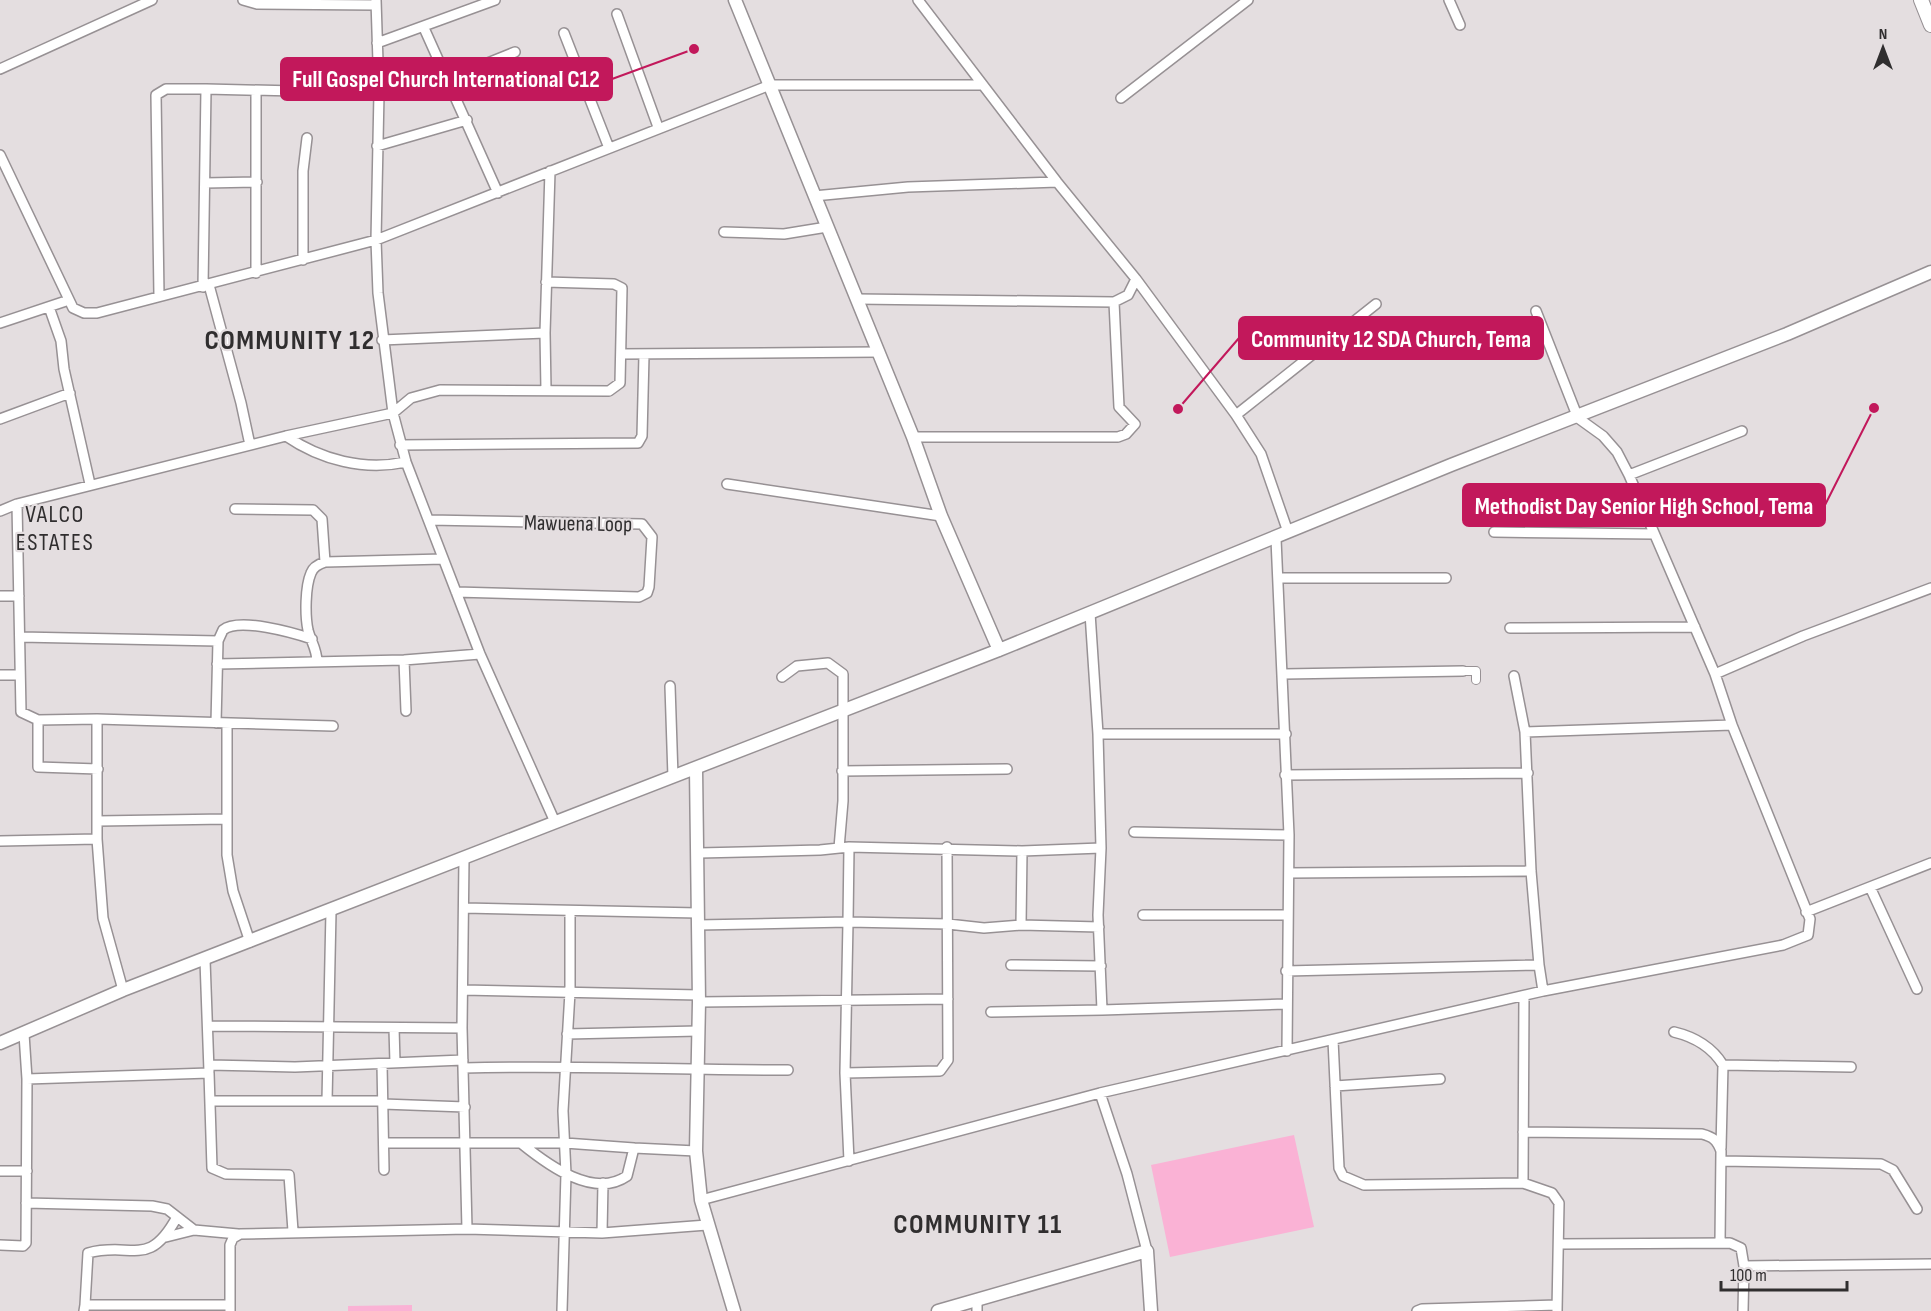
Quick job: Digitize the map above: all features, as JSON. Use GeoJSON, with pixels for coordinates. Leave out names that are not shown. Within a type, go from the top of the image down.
{"type":"FeatureCollection","features":[{"type":"Feature","properties":{"kind":"main road"},"geometry":{"type":"LineString","coordinates":[[1921,0],[1931,25]]}},
{"type":"Feature","properties":{"kind":"street"},"geometry":{"type":"LineString","coordinates":[[0,69],[152,0]]}},
{"type":"Feature","properties":{"kind":"street"},"geometry":{"type":"LineString","coordinates":[[243,0],[258,4],[376,2],[379,93],[376,240],[382,340],[393,414],[400,445],[442,559],[480,654],[555,822]]}},
{"type":"Feature","properties":{"kind":"street"},"geometry":{"type":"LineString","coordinates":[[377,43],[424,28],[495,0]]}},
{"type":"Feature","properties":{"kind":"street"},"geometry":{"type":"LineString","coordinates":[[918,0],[1057,182],[1136,279],[1236,415],[1261,454],[1288,532]]}},
{"type":"Feature","properties":{"kind":"street"},"geometry":{"type":"LineString","coordinates":[[1121,98],[1248,0]]}},
{"type":"Feature","properties":{"kind":"street"},"geometry":{"type":"LineString","coordinates":[[1449,0],[1460,25]]}},
{"type":"Feature","properties":{"kind":"street"},"geometry":{"type":"LineString","coordinates":[[739,1],[814,196],[913,437],[941,516],[999,650]]}},
{"type":"Feature","properties":{"kind":"street"},"geometry":{"type":"LineString","coordinates":[[617,14],[658,127]]}},
{"type":"Feature","properties":{"kind":"street"},"geometry":{"type":"LineString","coordinates":[[424,28],[435,57],[448,79],[456,105],[467,120],[498,194]]}},
{"type":"Feature","properties":{"kind":"street"},"geometry":{"type":"LineString","coordinates":[[564,33],[609,148]]}},
{"type":"Feature","properties":{"kind":"street"},"geometry":{"type":"LineString","coordinates":[[448,79],[515,51]]}},
{"type":"Feature","properties":{"kind":"street"},"geometry":{"type":"LineString","coordinates":[[1,161],[69,300],[74,308],[84,313],[206,286],[376,240],[498,194],[658,127],[770,85],[981,84]]}},
{"type":"Feature","properties":{"kind":"street"},"geometry":{"type":"LineString","coordinates":[[159,296],[156,94],[166,89],[379,93]]}},
{"type":"Feature","properties":{"kind":"street"},"geometry":{"type":"LineString","coordinates":[[206,89],[206,286],[241,403],[250,445]]}},
{"type":"Feature","properties":{"kind":"street"},"geometry":{"type":"LineString","coordinates":[[256,91],[256,273]]}},
{"type":"Feature","properties":{"kind":"street"},"geometry":{"type":"LineString","coordinates":[[377,146],[467,120]]}},
{"type":"Feature","properties":{"kind":"street"},"geometry":{"type":"LineString","coordinates":[[303,260],[303,171],[308,138]]}},
{"type":"Feature","properties":{"kind":"street"},"geometry":{"type":"LineString","coordinates":[[546,390],[545,333],[550,171]]}},
{"type":"Feature","properties":{"kind":"street"},"geometry":{"type":"LineString","coordinates":[[205,183],[257,182]]}},
{"type":"Feature","properties":{"kind":"street"},"geometry":{"type":"LineString","coordinates":[[814,196],[908,188],[1057,182]]}},
{"type":"Feature","properties":{"kind":"street"},"geometry":{"type":"LineString","coordinates":[[724,232],[784,234],[827,227]]}},
{"type":"Feature","properties":{"kind":"street"},"geometry":{"type":"LineString","coordinates":[[0,1042],[24,1034],[123,990],[206,960],[999,650],[1276,539],[1288,532],[1578,418],[1648,387],[1787,334],[1931,272]]}},
{"type":"Feature","properties":{"kind":"street"},"geometry":{"type":"LineString","coordinates":[[856,299],[1114,302],[1128,295],[1136,279]]}},
{"type":"Feature","properties":{"kind":"street"},"geometry":{"type":"LineString","coordinates":[[0,512],[17,504],[90,484],[286,436],[393,414],[411,398],[440,390],[609,391],[620,383],[622,288],[614,284],[546,282]]}},
{"type":"Feature","properties":{"kind":"street"},"geometry":{"type":"LineString","coordinates":[[0,323],[69,300]]}},
{"type":"Feature","properties":{"kind":"street"},"geometry":{"type":"LineString","coordinates":[[913,437],[1118,437],[1126,434],[1135,424],[1119,406],[1114,302]]}},
{"type":"Feature","properties":{"kind":"street"},"geometry":{"type":"LineString","coordinates":[[1236,415],[1376,304]]}},
{"type":"Feature","properties":{"kind":"street"},"geometry":{"type":"LineString","coordinates":[[49,307],[61,341],[90,484]]}},
{"type":"Feature","properties":{"kind":"street"},"geometry":{"type":"LineString","coordinates":[[701,1200],[1100,1093],[1543,991],[1798,941],[1810,932],[1806,912],[1714,674],[1629,476],[1617,452],[1603,436],[1578,418],[1536,311]]}},
{"type":"Feature","properties":{"kind":"street"},"geometry":{"type":"LineString","coordinates":[[382,340],[545,333]]}},
{"type":"Feature","properties":{"kind":"street"},"geometry":{"type":"LineString","coordinates":[[621,354],[878,352]]}},
{"type":"Feature","properties":{"kind":"street"},"geometry":{"type":"LineString","coordinates":[[400,445],[638,443],[642,436],[644,355]]}},
{"type":"Feature","properties":{"kind":"street"},"geometry":{"type":"LineString","coordinates":[[0,419],[70,393]]}},
{"type":"Feature","properties":{"kind":"street"},"geometry":{"type":"LineString","coordinates":[[1629,476],[1742,431]]}},
{"type":"Feature","properties":{"kind":"street"},"geometry":{"type":"LineString","coordinates":[[286,436],[306,451],[346,462],[382,467],[406,462]]}},
{"type":"Feature","properties":{"kind":"street"},"geometry":{"type":"LineString","coordinates":[[727,484],[941,516]]}},
{"type":"Feature","properties":{"kind":"street"},"geometry":{"type":"LineString","coordinates":[[17,504],[19,708],[26,716],[38,720],[333,726]]}},
{"type":"Feature","properties":{"kind":"street"},"geometry":{"type":"LineString","coordinates":[[235,509],[313,510],[322,519],[325,562]]}},
{"type":"Feature","properties":{"kind":"street","name":"Mawuena Loop"},"geometry":{"type":"LineString","coordinates":[[429,520],[642,525],[652,537],[649,587],[647,593],[639,597],[456,592]]}},
{"type":"Feature","properties":{"kind":"street"},"geometry":{"type":"LineString","coordinates":[[1494,532],[1654,534]]}},
{"type":"Feature","properties":{"kind":"street"},"geometry":{"type":"LineString","coordinates":[[1276,539],[1284,674],[1285,776],[1289,835],[1285,1004],[1287,1051]]}},
{"type":"Feature","properties":{"kind":"street"},"geometry":{"type":"LineString","coordinates":[[317,662],[307,622],[311,573],[325,562],[442,559]]}},
{"type":"Feature","properties":{"kind":"street"},"geometry":{"type":"LineString","coordinates":[[1278,578],[1446,578]]}},
{"type":"Feature","properties":{"kind":"street"},"geometry":{"type":"LineString","coordinates":[[1714,674],[1803,636],[1931,588]]}},
{"type":"Feature","properties":{"kind":"street"},"geometry":{"type":"LineString","coordinates":[[0,596],[19,596]]}},
{"type":"Feature","properties":{"kind":"street"},"geometry":{"type":"LineString","coordinates":[[1090,613],[1098,734],[1102,1010]]}},
{"type":"Feature","properties":{"kind":"street"},"geometry":{"type":"LineString","coordinates":[[216,723],[218,641],[223,630],[232,626],[268,628],[312,639]]}},
{"type":"Feature","properties":{"kind":"street"},"geometry":{"type":"LineString","coordinates":[[1510,628],[1695,627]]}},
{"type":"Feature","properties":{"kind":"street"},"geometry":{"type":"LineString","coordinates":[[20,637],[218,641]]}},
{"type":"Feature","properties":{"kind":"street"},"geometry":{"type":"LineString","coordinates":[[218,664],[404,660],[480,654]]}},
{"type":"Feature","properties":{"kind":"street"},"geometry":{"type":"LineString","coordinates":[[404,660],[406,711]]}},
{"type":"Feature","properties":{"kind":"street"},"geometry":{"type":"LineString","coordinates":[[782,677],[797,666],[828,663],[843,674],[842,771],[848,922],[845,1073],[849,1161]]}},
{"type":"Feature","properties":{"kind":"street"},"geometry":{"type":"LineString","coordinates":[[1284,674],[1476,671],[1476,680]]}},
{"type":"Feature","properties":{"kind":"street"},"geometry":{"type":"LineString","coordinates":[[0,675],[19,675]]}},
{"type":"Feature","properties":{"kind":"street"},"geometry":{"type":"LineString","coordinates":[[1514,676],[1525,732],[1531,871],[1543,991]]}},
{"type":"Feature","properties":{"kind":"street"},"geometry":{"type":"LineString","coordinates":[[670,687],[673,777]]}},
{"type":"Feature","properties":{"kind":"street"},"geometry":{"type":"LineString","coordinates":[[38,720],[38,767],[98,768]]}},
{"type":"Feature","properties":{"kind":"street"},"geometry":{"type":"LineString","coordinates":[[97,720],[98,839],[103,918],[123,990]]}},
{"type":"Feature","properties":{"kind":"street"},"geometry":{"type":"LineString","coordinates":[[227,724],[227,855],[233,891],[250,942]]}},
{"type":"Feature","properties":{"kind":"street"},"geometry":{"type":"LineString","coordinates":[[1525,732],[1732,725]]}},
{"type":"Feature","properties":{"kind":"street"},"geometry":{"type":"LineString","coordinates":[[1098,734],[1286,734]]}},
{"type":"Feature","properties":{"kind":"street"},"geometry":{"type":"LineString","coordinates":[[696,769],[699,853],[696,1151],[701,1200],[734,1311]]}},
{"type":"Feature","properties":{"kind":"street"},"geometry":{"type":"LineString","coordinates":[[842,771],[1007,770]]}},
{"type":"Feature","properties":{"kind":"street"},"geometry":{"type":"LineString","coordinates":[[1285,776],[1528,773]]}},
{"type":"Feature","properties":{"kind":"street"},"geometry":{"type":"LineString","coordinates":[[98,821],[226,819]]}},
{"type":"Feature","properties":{"kind":"street"},"geometry":{"type":"LineString","coordinates":[[1134,832],[1289,835]]}},
{"type":"Feature","properties":{"kind":"street"},"geometry":{"type":"LineString","coordinates":[[0,841],[98,839]]}},
{"type":"Feature","properties":{"kind":"street"},"geometry":{"type":"LineString","coordinates":[[699,853],[844,848],[1022,851],[1101,848]]}},
{"type":"Feature","properties":{"kind":"street"},"geometry":{"type":"LineString","coordinates":[[845,1073],[940,1071],[948,1060],[947,848]]}},
{"type":"Feature","properties":{"kind":"street"},"geometry":{"type":"LineString","coordinates":[[1021,925],[1022,851]]}},
{"type":"Feature","properties":{"kind":"street"},"geometry":{"type":"LineString","coordinates":[[464,858],[462,1028],[466,1228]]}},
{"type":"Feature","properties":{"kind":"street"},"geometry":{"type":"LineString","coordinates":[[1806,912],[1931,863]]}},
{"type":"Feature","properties":{"kind":"street"},"geometry":{"type":"LineString","coordinates":[[1289,873],[1531,871]]}},
{"type":"Feature","properties":{"kind":"street"},"geometry":{"type":"LineString","coordinates":[[1870,887],[1917,989]]}},
{"type":"Feature","properties":{"kind":"street"},"geometry":{"type":"LineString","coordinates":[[464,908],[570,911],[698,919],[948,924],[984,928],[1021,925],[1099,927]]}},
{"type":"Feature","properties":{"kind":"street"},"geometry":{"type":"LineString","coordinates":[[327,1101],[331,911]]}},
{"type":"Feature","properties":{"kind":"street"},"geometry":{"type":"LineString","coordinates":[[562,1311],[566,1174],[565,1065],[570,992],[570,911]]}},
{"type":"Feature","properties":{"kind":"street"},"geometry":{"type":"LineString","coordinates":[[1143,915],[1287,915]]}},
{"type":"Feature","properties":{"kind":"street"},"geometry":{"type":"LineString","coordinates":[[206,960],[210,1026],[212,1168],[226,1174],[289,1176],[293,1231]]}},
{"type":"Feature","properties":{"kind":"street"},"geometry":{"type":"LineString","coordinates":[[1011,965],[1101,966]]}},
{"type":"Feature","properties":{"kind":"street"},"geometry":{"type":"LineString","coordinates":[[1286,971],[1539,965]]}},
{"type":"Feature","properties":{"kind":"street"},"geometry":{"type":"LineString","coordinates":[[463,990],[699,998],[948,999]]}},
{"type":"Feature","properties":{"kind":"street"},"geometry":{"type":"LineString","coordinates":[[1523,1183],[1524,996]]}},
{"type":"Feature","properties":{"kind":"street"},"geometry":{"type":"LineString","coordinates":[[991,1012],[1285,1004]]}},
{"type":"Feature","properties":{"kind":"street"},"geometry":{"type":"LineString","coordinates":[[210,1026],[462,1028]]}},
{"type":"Feature","properties":{"kind":"street"},"geometry":{"type":"LineString","coordinates":[[394,1028],[395,1063]]}},
{"type":"Feature","properties":{"kind":"street"},"geometry":{"type":"LineString","coordinates":[[567,1034],[698,1031]]}},
{"type":"Feature","properties":{"kind":"street"},"geometry":{"type":"LineString","coordinates":[[1674,1032],[1714,1051],[1723,1065],[1720,1242]]}},
{"type":"Feature","properties":{"kind":"street"},"geometry":{"type":"LineString","coordinates":[[0,1245],[22,1246],[26,1243],[27,1079],[24,1034]]}},
{"type":"Feature","properties":{"kind":"street"},"geometry":{"type":"LineString","coordinates":[[1333,1040],[1339,1168],[1343,1176],[1350,1181],[1364,1185],[1523,1183],[1552,1193],[1559,1203],[1557,1308],[1422,1309],[1418,1311]]}},
{"type":"Feature","properties":{"kind":"street"},"geometry":{"type":"LineString","coordinates":[[27,1079],[209,1069],[395,1063],[788,1070]]}},
{"type":"Feature","properties":{"kind":"street"},"geometry":{"type":"LineString","coordinates":[[382,1064],[384,1170]]}},
{"type":"Feature","properties":{"kind":"street"},"geometry":{"type":"LineString","coordinates":[[1723,1065],[1851,1067]]}},
{"type":"Feature","properties":{"kind":"street"},"geometry":{"type":"LineString","coordinates":[[1335,1086],[1440,1079]]}},
{"type":"Feature","properties":{"kind":"street"},"geometry":{"type":"LineString","coordinates":[[1100,1093],[1127,1174],[1147,1251],[1151,1311]]}},
{"type":"Feature","properties":{"kind":"street"},"geometry":{"type":"LineString","coordinates":[[210,1101],[383,1102],[465,1107]]}},
{"type":"Feature","properties":{"kind":"street"},"geometry":{"type":"LineString","coordinates":[[1522,1132],[1702,1134],[1717,1141],[1721,1151]]}},
{"type":"Feature","properties":{"kind":"street"},"geometry":{"type":"LineString","coordinates":[[384,1143],[565,1143],[696,1151]]}},
{"type":"Feature","properties":{"kind":"street"},"geometry":{"type":"LineString","coordinates":[[522,1144],[542,1161],[566,1174],[603,1183],[619,1181],[627,1176],[633,1148]]}},
{"type":"Feature","properties":{"kind":"street"},"geometry":{"type":"LineString","coordinates":[[1721,1161],[1881,1164],[1893,1170],[1917,1209]]}},
{"type":"Feature","properties":{"kind":"street"},"geometry":{"type":"LineString","coordinates":[[0,1171],[27,1171]]}},
{"type":"Feature","properties":{"kind":"street"},"geometry":{"type":"LineString","coordinates":[[602,1233],[603,1183]]}},
{"type":"Feature","properties":{"kind":"street"},"geometry":{"type":"LineString","coordinates":[[26,1203],[152,1206],[166,1209],[194,1230]]}},
{"type":"Feature","properties":{"kind":"street"},"geometry":{"type":"LineString","coordinates":[[166,1237],[177,1217]]}},
{"type":"Feature","properties":{"kind":"street"},"geometry":{"type":"LineString","coordinates":[[240,1234],[233,1238],[230,1245],[230,1308],[85,1308],[88,1254],[153,1247],[166,1237],[194,1230],[240,1234],[466,1228],[602,1233],[707,1225]]}},
{"type":"Feature","properties":{"kind":"street"},"geometry":{"type":"LineString","coordinates":[[1560,1244],[1720,1242],[1742,1248],[1743,1311]]}},
{"type":"Feature","properties":{"kind":"street"},"geometry":{"type":"LineString","coordinates":[[938,1311],[977,1306],[1147,1251]]}},
{"type":"Feature","properties":{"kind":"street"},"geometry":{"type":"LineString","coordinates":[[1744,1266],[1931,1264]]}},
{"type":"Feature","properties":{"kind":"shaded area"},"geometry":{"type":"Polygon","coordinates":[[[1294,1135],[1314,1227],[1170,1257],[1151,1165],[1294,1135]]]}},
{"type":"Feature","properties":{"kind":"shaded area"},"geometry":{"type":"Polygon","coordinates":[[[412,1305],[412,1311],[348,1311],[348,1306],[412,1305]]]}},
{"type":"Feature","properties":{"kind":"place","name":"Full Gospel Church International C12"},"geometry":{"type":"Point","coordinates":[694,49]}},
{"type":"Feature","properties":{"kind":"place","name":"Methodist Day Senior High School, Tema"},"geometry":{"type":"Point","coordinates":[1874,408]}},
{"type":"Feature","properties":{"kind":"place","name":"Community 12 SDA Church, Tema"},"geometry":{"type":"Point","coordinates":[1178,409]}},
{"type":"Feature","properties":{"kind":"district","name":"COMMUNITY 12"},"geometry":{"type":"Point","coordinates":[290,340]}},
{"type":"Feature","properties":{"kind":"district","name":"VALCO ESTATES"},"geometry":{"type":"Point","coordinates":[55,528]}},
{"type":"Feature","properties":{"kind":"district","name":"COMMUNITY 11"},"geometry":{"type":"Point","coordinates":[978,1224]}}]}
